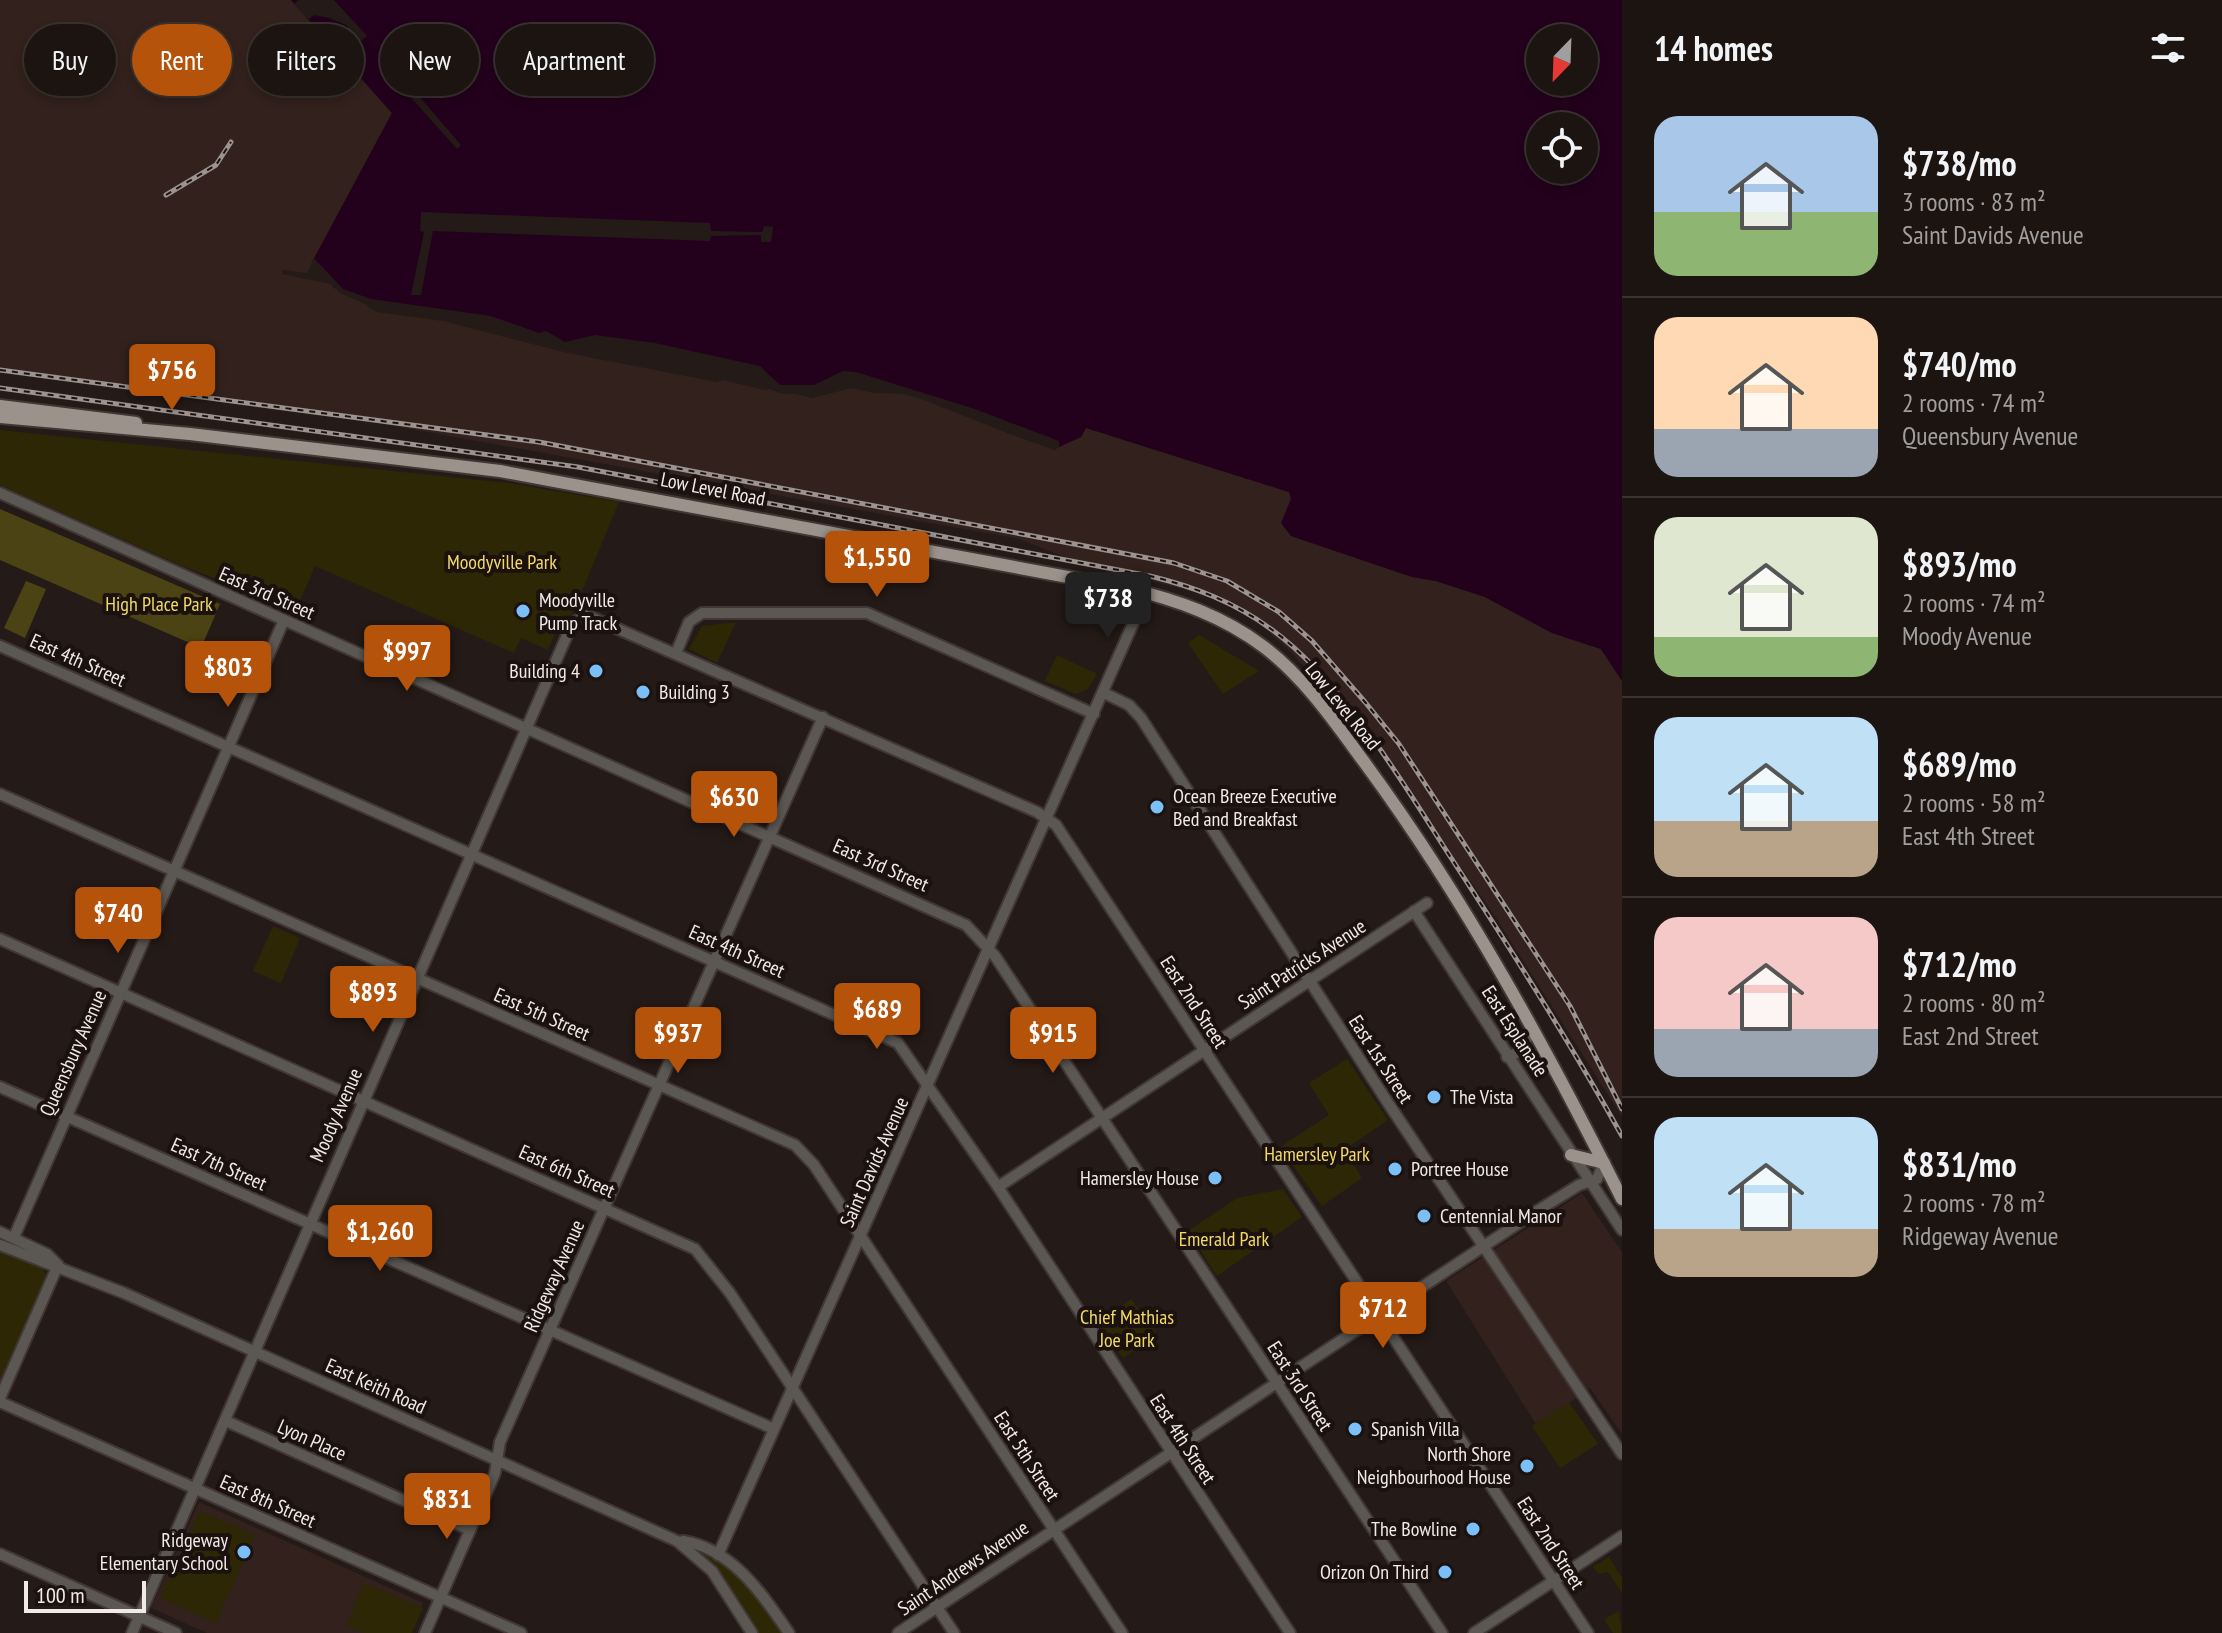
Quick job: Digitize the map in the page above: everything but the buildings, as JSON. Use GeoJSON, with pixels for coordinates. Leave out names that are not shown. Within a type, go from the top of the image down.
{"type":"FeatureCollection","features":[{"type":"Feature","properties":{"kind":"main road","name":"Low Level Road"},"geometry":{"type":"LineString","coordinates":[[0,406],[146,424],[190,434]]}},
{"type":"Feature","properties":{"kind":"main road","name":"Low Level Road"},"geometry":{"type":"LineString","coordinates":[[0,417],[190,434],[500,471],[1127,588],[1165,597],[1218,617],[1265,648],[1316,697],[1403,815],[1479,937],[1604,1163]]}},
{"type":"Feature","properties":{"kind":"main road"},"geometry":{"type":"LineString","coordinates":[[1571,1155],[1604,1163],[1622,1199]]}},
{"type":"Feature","properties":{"kind":"street","name":"East 3rd Street"},"geometry":{"type":"LineString","coordinates":[[0,493],[957,919],[988,947],[1442,1633]]}},
{"type":"Feature","properties":{"kind":"street","name":"Saint Davids Avenue"},"geometry":{"type":"LineString","coordinates":[[718,1555],[1140,608]]}},
{"type":"Feature","properties":{"kind":"street"},"geometry":{"type":"LineString","coordinates":[[1048,818],[676,653],[689,622],[702,613],[859,611],[1094,714]]}},
{"type":"Feature","properties":{"kind":"street","name":"Moody Avenue"},"geometry":{"type":"LineString","coordinates":[[132,1633],[572,624],[590,615],[676,653]]}},
{"type":"Feature","properties":{"kind":"street","name":"Queensbury Avenue"},"geometry":{"type":"LineString","coordinates":[[14,1237],[284,620]]}},
{"type":"Feature","properties":{"kind":"street"},"geometry":{"type":"LineString","coordinates":[[0,660],[3,647]]}},
{"type":"Feature","properties":{"kind":"street","name":"East 4th Street"},"geometry":{"type":"LineString","coordinates":[[3,647],[891,1038],[903,1047],[1290,1633]]}},
{"type":"Feature","properties":{"kind":"street","name":"East 1st Street"},"geometry":{"type":"LineString","coordinates":[[1104,693],[1129,705],[1141,718],[1309,981],[1622,1454]]}},
{"type":"Feature","properties":{"kind":"street","name":"Ridgeway Avenue"},"geometry":{"type":"LineString","coordinates":[[425,1633],[499,1461],[500,1442],[823,717]]}},
{"type":"Feature","properties":{"kind":"street","name":"East 5th Street"},"geometry":{"type":"LineString","coordinates":[[0,794],[795,1145],[814,1165],[1122,1633]]}},
{"type":"Feature","properties":{"kind":"street","name":"East 2nd Street"},"geometry":{"type":"LineString","coordinates":[[1048,818],[1205,1050],[1588,1633]]}},
{"type":"Feature","properties":{"kind":"street","name":"Saint Patricks Avenue"},"geometry":{"type":"LineString","coordinates":[[998,1187],[1427,903]]}},
{"type":"Feature","properties":{"kind":"street","name":"East Esplanade"},"geometry":{"type":"LineString","coordinates":[[1414,911],[1571,1155],[1582,1173],[1584,1184]]}},
{"type":"Feature","properties":{"kind":"street","name":"East 6th Street"},"geometry":{"type":"LineString","coordinates":[[0,939],[688,1245],[702,1255],[954,1633]]}},
{"type":"Feature","properties":{"kind":"street"},"geometry":{"type":"LineString","coordinates":[[1507,1057],[1523,1050],[1530,1029]]}},
{"type":"Feature","properties":{"kind":"street","name":"East 7th Street"},"geometry":{"type":"LineString","coordinates":[[0,1087],[774,1429]]}},
{"type":"Feature","properties":{"kind":"street","name":"Saint Andrews Avenue"},"geometry":{"type":"LineString","coordinates":[[898,1633],[1483,1246],[1597,1179],[1604,1163]]}},
{"type":"Feature","properties":{"kind":"street"},"geometry":{"type":"LineString","coordinates":[[1584,1184],[1622,1230]]}},
{"type":"Feature","properties":{"kind":"street","name":"East Keith Road"},"geometry":{"type":"LineString","coordinates":[[0,1232],[47,1254],[58,1265]]}},
{"type":"Feature","properties":{"kind":"street"},"geometry":{"type":"LineString","coordinates":[[0,1243],[14,1237],[17,1247],[26,1255]]}},
{"type":"Feature","properties":{"kind":"street","name":"East Keith Road"},"geometry":{"type":"LineString","coordinates":[[0,1243],[255,1351],[677,1541],[712,1571],[752,1633]]}},
{"type":"Feature","properties":{"kind":"street"},"geometry":{"type":"LineString","coordinates":[[0,1400],[58,1265]]}},
{"type":"Feature","properties":{"kind":"street","name":"East 8th Street"},"geometry":{"type":"LineString","coordinates":[[0,1400],[521,1633]]}},
{"type":"Feature","properties":{"kind":"street","name":"Lyon Place"},"geometry":{"type":"LineString","coordinates":[[226,1421],[470,1530]]}},
{"type":"Feature","properties":{"kind":"street"},"geometry":{"type":"LineString","coordinates":[[1474,1633],[1622,1536]]}},
{"type":"Feature","properties":{"kind":"street","name":"East Keith Road"},"geometry":{"type":"LineString","coordinates":[[677,1541],[687,1541],[718,1555],[757,1587],[789,1633]]}},
{"type":"Feature","properties":{"kind":"street"},"geometry":{"type":"LineString","coordinates":[[0,1554],[176,1633]]}},
{"type":"Feature","properties":{"kind":"shaded area"},"geometry":{"type":"Polygon","coordinates":[[[0,0],[291,0],[312,24],[248,24],[248,96],[364,96],[364,82],[392,113],[307,273],[282,270],[282,274],[370,292],[367,306],[377,312],[443,321],[568,353],[717,382],[723,380],[765,390],[775,388],[812,398],[851,388],[875,393],[920,394],[1081,437],[1086,428],[1289,492],[1291,499],[1282,523],[1291,536],[1412,577],[1436,581],[1485,597],[1552,633],[1601,649],[1622,681],[1622,1117],[1496,918],[1387,761],[1289,650],[1258,623],[1234,609],[1196,592],[1088,566],[1019,539],[322,413],[0,369],[0,0]]]}},
{"type":"Feature","properties":{"kind":"shaded area"},"geometry":{"type":"Polygon","coordinates":[[[291,0],[1622,0],[1622,681],[1601,649],[1552,633],[1485,597],[1436,581],[1412,577],[1291,536],[1281,523],[1291,499],[1289,492],[1086,428],[1081,437],[1059,447],[957,407],[853,378],[812,391],[775,388],[763,375],[589,339],[571,345],[454,315],[400,308],[345,292],[312,262],[392,113],[364,82],[364,24],[312,24],[291,0]]]}},
{"type":"Feature","properties":{"kind":"shaded area"},"geometry":{"type":"Polygon","coordinates":[[[1582,1193],[1622,1252],[1622,1434],[1590,1388],[1537,1426],[1446,1281],[1582,1193]]]}},
{"type":"Feature","properties":{"kind":"shaded area","name":"Ridgeway Elementary School"},"geometry":{"type":"Polygon","coordinates":[[[199,1502],[423,1603],[410,1633],[207,1633],[151,1608],[199,1502]]]}},
{"type":"Feature","properties":{"kind":"green space","name":"Moodyville Park"},"geometry":{"type":"Polygon","coordinates":[[[0,430],[508,483],[619,502],[572,615],[562,616],[548,650],[521,638],[514,653],[315,566],[300,601],[284,591],[273,600],[187,568],[0,485],[0,430]]]}},
{"type":"Feature","properties":{"kind":"green space","name":"High Place Park"},"geometry":{"type":"Polygon","coordinates":[[[0,509],[220,604],[201,648],[0,560],[0,509]]]}},
{"type":"Feature","properties":{"kind":"green space"},"geometry":{"type":"Polygon","coordinates":[[[26,581],[46,589],[25,638],[4,628],[26,581]]]}},
{"type":"Feature","properties":{"kind":"green space"},"geometry":{"type":"Polygon","coordinates":[[[736,622],[717,663],[689,649],[702,626],[736,622]]]}},
{"type":"Feature","properties":{"kind":"green space"},"geometry":{"type":"Polygon","coordinates":[[[1199,635],[1259,671],[1223,694],[1188,643],[1199,635]]]}},
{"type":"Feature","properties":{"kind":"green space"},"geometry":{"type":"Polygon","coordinates":[[[1057,655],[1097,674],[1088,689],[1076,694],[1045,681],[1057,655]]]}},
{"type":"Feature","properties":{"kind":"green space"},"geometry":{"type":"Polygon","coordinates":[[[273,926],[300,938],[281,983],[253,971],[273,926]]]}},
{"type":"Feature","properties":{"kind":"green space","name":"Hamersley Park"},"geometry":{"type":"Polygon","coordinates":[[[1347,1059],[1388,1120],[1344,1150],[1362,1178],[1322,1206],[1280,1147],[1329,1115],[1309,1083],[1347,1059]]]}},
{"type":"Feature","properties":{"kind":"green space","name":"Emerald Park"},"geometry":{"type":"Polygon","coordinates":[[[1283,1189],[1302,1217],[1217,1276],[1188,1231],[1237,1198],[1283,1189]]]}},
{"type":"Feature","properties":{"kind":"green space"},"geometry":{"type":"Polygon","coordinates":[[[0,1248],[43,1269],[47,1275],[0,1382],[0,1248]]]}},
{"type":"Feature","properties":{"kind":"green space","name":"Chief Mathias Joe Park"},"geometry":{"type":"Polygon","coordinates":[[[1131,1299],[1157,1334],[1123,1358],[1098,1323],[1131,1299]]]}},
{"type":"Feature","properties":{"kind":"green space"},"geometry":{"type":"Polygon","coordinates":[[[1569,1402],[1598,1444],[1560,1468],[1532,1426],[1569,1402]]]}},
{"type":"Feature","properties":{"kind":"green space"},"geometry":{"type":"Polygon","coordinates":[[[200,1511],[255,1535],[216,1623],[160,1598],[200,1511]]]}},
{"type":"Feature","properties":{"kind":"green space"},"geometry":{"type":"Polygon","coordinates":[[[688,1546],[732,1572],[785,1633],[757,1633],[688,1546]]]}},
{"type":"Feature","properties":{"kind":"green space"},"geometry":{"type":"Polygon","coordinates":[[[1609,1557],[1622,1578],[1622,1593],[1608,1572],[1600,1574],[1592,1567],[1609,1557]]]}},
{"type":"Feature","properties":{"kind":"green space"},"geometry":{"type":"Polygon","coordinates":[[[364,1583],[423,1608],[412,1633],[364,1633],[346,1625],[364,1583]]]}},
{"type":"Feature","properties":{"kind":"green space"},"geometry":{"type":"Polygon","coordinates":[[[1619,1611],[1622,1633],[1613,1633],[1604,1619],[1619,1611]]]}},
{"type":"Feature","properties":{"kind":"pier"},"geometry":{"type":"Polygon","coordinates":[[[298,0],[334,0],[356,24],[344,24],[314,15],[308,20],[294,4],[298,0]]]}},
{"type":"Feature","properties":{"kind":"pier"},"geometry":{"type":"Polygon","coordinates":[[[410,96],[419,96],[461,145],[457,149],[410,96]]]}},
{"type":"Feature","properties":{"kind":"pier"},"geometry":{"type":"Polygon","coordinates":[[[421,212],[710,223],[711,231],[762,232],[764,226],[773,227],[771,242],[761,242],[761,235],[711,236],[710,241],[433,231],[421,295],[411,295],[424,232],[420,231],[421,212]]]}},
{"type":"Feature","properties":{"kind":"pier"},"geometry":{"type":"Polygon","coordinates":[[[314,258],[343,289],[371,299],[491,316],[539,333],[546,331],[565,342],[595,335],[655,343],[760,366],[780,385],[814,385],[843,371],[856,372],[975,409],[1059,441],[1059,447],[1055,450],[919,398],[854,382],[808,395],[780,393],[772,390],[758,375],[589,343],[568,349],[474,322],[370,306],[340,293],[310,266],[314,258]]]}},
{"type":"Feature","properties":{"kind":"railway"},"geometry":{"type":"LineString","coordinates":[[166,195],[216,165],[231,142]]}},
{"type":"Feature","properties":{"kind":"railway"},"geometry":{"type":"LineString","coordinates":[[0,370],[539,442],[1174,563],[1227,581],[1279,612],[1312,641],[1399,744],[1570,1006],[1622,1109]]}},
{"type":"Feature","properties":{"kind":"railway"},"geometry":{"type":"LineString","coordinates":[[0,388],[578,467],[1150,576],[1198,590],[1228,603],[1257,619],[1296,650],[1321,674],[1366,730],[1513,954],[1622,1136]]}},
{"type":"Feature","properties":{"kind":"place","name":"Moodyville Pump Track"},"geometry":{"type":"Point","coordinates":[523,611]}},
{"type":"Feature","properties":{"kind":"place","name":"Building 4"},"geometry":{"type":"Point","coordinates":[596,671]}},
{"type":"Feature","properties":{"kind":"place","name":"Building 3"},"geometry":{"type":"Point","coordinates":[643,692]}},
{"type":"Feature","properties":{"kind":"place","name":"Ocean Breeze Executive Bed and Breakfast"},"geometry":{"type":"Point","coordinates":[1157,807]}},
{"type":"Feature","properties":{"kind":"place","name":"The Vista"},"geometry":{"type":"Point","coordinates":[1434,1097]}},
{"type":"Feature","properties":{"kind":"place","name":"Portree House"},"geometry":{"type":"Point","coordinates":[1395,1169]}},
{"type":"Feature","properties":{"kind":"place","name":"Hamersley House"},"geometry":{"type":"Point","coordinates":[1215,1178]}},
{"type":"Feature","properties":{"kind":"place","name":"Centennial Manor"},"geometry":{"type":"Point","coordinates":[1424,1216]}},
{"type":"Feature","properties":{"kind":"place","name":"Spanish Villa"},"geometry":{"type":"Point","coordinates":[1355,1429]}},
{"type":"Feature","properties":{"kind":"place","name":"North Shore Neighbourhood House"},"geometry":{"type":"Point","coordinates":[1527,1466]}},
{"type":"Feature","properties":{"kind":"place","name":"The Bowline"},"geometry":{"type":"Point","coordinates":[1473,1529]}},
{"type":"Feature","properties":{"kind":"place","name":"Ridgeway Elementary School"},"geometry":{"type":"Point","coordinates":[244,1552]}},
{"type":"Feature","properties":{"kind":"place","name":"Orizon On Third"},"geometry":{"type":"Point","coordinates":[1445,1572]}}]}
